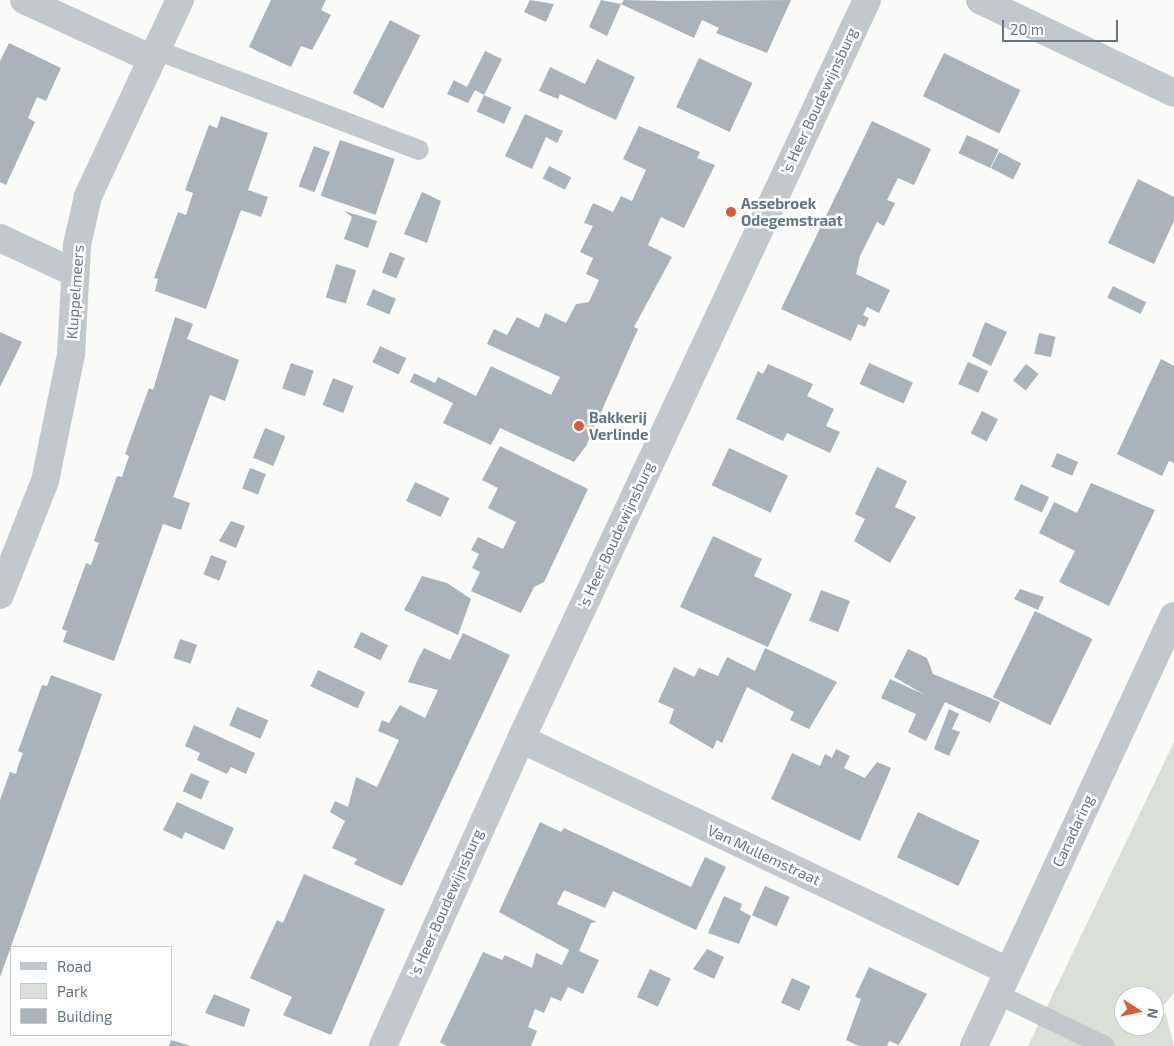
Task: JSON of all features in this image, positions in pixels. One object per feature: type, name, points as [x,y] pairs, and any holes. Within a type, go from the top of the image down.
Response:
[{"type":"street","points":[[24,0],[154,54]]},
{"type":"street","name":"Kluppelmeers","points":[[0,595],[45,481],[71,354],[75,273],[88,196],[180,0]]},
{"type":"street","name":"'s Heer Boudewijnsburg","points":[[383,1046],[521,738],[867,0]]},
{"type":"street","points":[[980,0],[1174,92]]},
{"type":"street","points":[[0,238],[75,273]]},
{"type":"street","name":"Canadaring","points":[[974,1046],[1174,616]]},
{"type":"street","name":"Van Mullemstraat","points":[[521,738],[1003,983]]},
{"type":"lane","points":[[154,54],[419,150]]},
{"type":"lane","points":[[1003,983],[1105,1046]]},
{"type":"green space","points":[[1174,742],[1174,993],[1164,1005],[1164,986],[1114,986],[1114,1036],[1164,1036],[1164,1013],[1166,1014],[1174,1046],[1028,1046]]},
{"type":"building","points":[[271,0],[326,0],[321,10],[331,15],[312,50],[301,46],[291,67],[249,47]]},
{"type":"building","points":[[530,0],[554,4],[546,22],[524,12]]},
{"type":"building","points":[[601,0],[621,4],[607,36],[589,27]]},
{"type":"building","points":[[624,0],[791,0],[767,53],[716,33],[719,28],[702,20],[694,38],[621,4]]},
{"type":"building","points":[[390,20],[420,35],[383,108],[353,93]]},
{"type":"building","points":[[9,43],[61,68],[46,101],[37,97],[28,118],[35,122],[6,185],[0,182],[0,61]]},
{"type":"building","points":[[485,51],[502,59],[484,95],[475,90],[468,103],[447,94],[454,80],[467,87]]},
{"type":"building","points":[[944,53],[1020,90],[999,133],[923,96]]},
{"type":"building","points":[[699,58],[752,83],[730,132],[676,107]]},
{"type":"building","points":[[597,59],[635,77],[616,120],[560,94],[558,99],[539,91],[550,67],[585,84]]},
{"type":"building","points":[[484,95],[511,107],[504,124],[477,111]]},
{"type":"building","points":[[525,114],[563,131],[557,143],[546,137],[532,169],[505,156]]},
{"type":"building","points":[[221,116],[268,133],[248,190],[268,197],[261,217],[241,210],[206,309],[155,291],[158,279],[154,278],[178,212],[186,215],[193,193],[185,190],[209,125],[217,128]]},
{"type":"building","points":[[872,121],[931,149],[914,185],[898,178],[887,200],[895,203],[884,226],[877,222],[860,256],[856,274],[890,290],[879,313],[867,307],[863,315],[869,318],[865,327],[858,324],[851,341],[781,309]]},
{"type":"building","points":[[639,126],[700,152],[697,158],[715,165],[684,228],[661,217],[648,245],[672,257],[634,327],[638,329],[586,446],[574,462],[500,428],[491,445],[443,423],[453,403],[410,382],[414,373],[435,383],[438,377],[476,396],[491,366],[551,395],[560,377],[487,344],[494,329],[507,335],[517,317],[539,328],[545,313],[566,323],[576,304],[589,302],[599,280],[586,274],[593,258],[580,252],[593,226],[584,223],[593,203],[613,212],[621,196],[632,201],[646,170],[623,159]]},
{"type":"building","points":[[967,135],[999,150],[990,168],[959,153]]},
{"type":"building","points":[[340,140],[395,159],[376,215],[321,196]]},
{"type":"building","points":[[314,146],[330,152],[314,192],[299,186]]},
{"type":"building","points":[[999,152],[1021,163],[1013,179],[991,168]]},
{"type":"building","points":[[549,166],[571,177],[565,190],[543,178]]},
{"type":"building","points":[[1138,179],[1174,197],[1174,221],[1154,264],[1108,243]]},
{"type":"building","points":[[422,192],[441,201],[427,243],[404,234]]},
{"type":"building","points":[[344,211],[377,221],[368,248],[344,239],[352,217]]},
{"type":"building","points":[[390,252],[405,258],[397,278],[382,272]]},
{"type":"building","points":[[336,264],[356,270],[346,304],[326,297]]},
{"type":"building","points":[[1113,286],[1146,302],[1141,314],[1107,298]]},
{"type":"building","points":[[373,289],[396,299],[389,314],[366,305]]},
{"type":"building","points":[[175,317],[193,324],[187,339],[239,360],[225,401],[210,395],[173,497],[190,503],[181,530],[163,524],[114,661],[63,642],[67,631],[62,629],[86,563],[91,565],[99,543],[94,541],[117,476],[122,477],[129,456],[125,454],[149,388],[153,390]]},
{"type":"building","points":[[985,322],[1007,332],[991,366],[972,356]]},
{"type":"building","points":[[0,332],[22,342],[0,387]]},
{"type":"building","points":[[1039,333],[1056,337],[1051,357],[1034,353]]},
{"type":"building","points":[[380,346],[406,358],[399,375],[372,362]]},
{"type":"building","points":[[1161,359],[1174,366],[1174,463],[1169,461],[1162,476],[1117,454]]},
{"type":"building","points":[[968,362],[988,371],[978,393],[958,384]]},
{"type":"building","points":[[291,363],[314,371],[305,396],[282,389]]},
{"type":"building","points":[[869,363],[913,383],[903,404],[860,384]]},
{"type":"building","points":[[768,364],[813,384],[807,396],[834,409],[826,426],[840,432],[830,453],[787,433],[783,441],[736,419],[758,371],[763,374]]},
{"type":"building","points":[[1026,364],[1039,374],[1026,390],[1013,381]]},
{"type":"building","points":[[333,378],[354,386],[343,413],[323,405]]},
{"type":"building","points":[[982,411],[998,419],[987,441],[971,433]]},
{"type":"building","points":[[265,428],[285,436],[273,466],[253,458]]},
{"type":"building","points":[[500,446],[588,489],[544,582],[534,587],[521,613],[471,591],[480,572],[472,568],[479,554],[471,550],[478,537],[503,549],[516,522],[488,508],[498,488],[482,480]]},
{"type":"building","points":[[729,448],[788,475],[771,513],[712,485]]},
{"type":"building","points":[[1057,453],[1078,462],[1072,476],[1051,467]]},
{"type":"building","points":[[877,467],[907,481],[895,507],[916,517],[890,563],[854,541],[865,519],[855,514]]},
{"type":"building","points":[[250,468],[266,474],[258,495],[242,489]]},
{"type":"building","points":[[415,482],[449,498],[441,517],[406,501]]},
{"type":"building","points":[[1091,483],[1155,510],[1109,606],[1059,582],[1075,551],[1039,533],[1054,502],[1077,513]]},
{"type":"building","points":[[1021,484],[1049,497],[1042,513],[1014,499]]},
{"type":"building","points":[[231,521],[245,526],[236,548],[219,541]]},
{"type":"building","points":[[713,536],[762,559],[754,576],[792,594],[768,647],[680,607]]},
{"type":"building","points":[[211,555],[227,561],[219,581],[203,575]]},
{"type":"building","points":[[422,576],[447,583],[471,599],[458,635],[404,610]]},
{"type":"building","points":[[1020,589],[1044,597],[1038,610],[1014,599]]},
{"type":"building","points":[[821,590],[850,601],[838,632],[809,621]]},
{"type":"building","points":[[1035,611],[1093,639],[1050,725],[993,697]]},
{"type":"building","points":[[361,632],[388,645],[381,660],[354,647]]},
{"type":"building","points":[[463,633],[510,655],[402,886],[354,864],[357,859],[332,848],[345,821],[330,812],[335,801],[348,807],[356,777],[377,787],[399,740],[378,731],[382,720],[389,723],[400,705],[425,718],[438,690],[408,682],[418,659],[424,648],[450,660]]},
{"type":"building","points":[[180,639],[197,645],[191,664],[173,658]]},
{"type":"building","points":[[765,648],[837,682],[809,729],[790,720],[794,712],[747,687],[722,743],[717,740],[713,749],[669,723],[674,709],[658,702],[674,667],[694,677],[699,668],[718,676],[727,657],[755,671]]},
{"type":"building","points":[[908,649],[927,658],[933,674],[1000,702],[990,723],[945,702],[926,741],[908,732],[916,714],[881,698],[890,679],[925,695],[894,677]]},
{"type":"building","points":[[318,670],[365,692],[358,708],[310,686]]},
{"type":"building","points":[[51,675],[102,694],[0,977],[0,800],[10,772],[16,774],[23,753],[18,751],[42,685],[47,686]]},
{"type":"building","points":[[237,707],[268,720],[260,739],[229,725]]},
{"type":"building","points":[[949,709],[959,714],[952,729],[960,732],[949,756],[934,749]]},
{"type":"building","points":[[194,725],[255,753],[246,774],[231,767],[227,774],[197,760],[200,753],[185,746]]},
{"type":"building","points":[[836,749],[850,756],[844,768],[865,778],[877,762],[891,768],[860,841],[771,799],[792,753],[820,766],[825,754],[832,758]]},
{"type":"building","points":[[191,773],[209,781],[201,799],[183,791]]},
{"type":"building","points":[[177,802],[234,828],[224,850],[185,832],[182,839],[163,830]]},
{"type":"building","points":[[918,812],[980,841],[958,886],[897,857]]},
{"type":"building","points":[[540,822],[561,832],[564,828],[691,887],[705,857],[726,867],[696,930],[613,891],[605,908],[564,890],[557,904],[597,922],[591,923],[579,951],[599,960],[583,994],[568,987],[561,1001],[551,997],[544,1013],[535,1009],[528,1027],[537,1031],[531,1046],[447,1046],[440,1042],[483,952],[502,960],[505,955],[532,968],[536,953],[562,965],[569,950],[499,912]]},
{"type":"building","points":[[304,874],[385,909],[331,1035],[283,1015],[292,997],[250,978],[277,920],[283,923]]},
{"type":"building","points":[[765,886],[790,897],[777,926],[752,915]]},
{"type":"building","points":[[724,896],[742,904],[740,910],[751,916],[739,944],[708,933]]},
{"type":"building","points":[[707,949],[724,957],[714,979],[693,969]]},
{"type":"building","points":[[869,967],[927,994],[899,1045],[889,1041],[887,1046],[859,1046],[846,1040],[861,999],[855,997]]},
{"type":"building","points":[[650,969],[671,979],[658,1007],[637,997]]},
{"type":"building","points":[[792,978],[810,986],[799,1011],[781,1003]]},
{"type":"building","points":[[214,994],[250,1009],[244,1027],[205,1013]]},
{"type":"building","points":[[171,1040],[191,1046],[169,1046]]},
{"type":"place","name":"Assebroek Odegemstraat","points":[[731,212]]},
{"type":"place","name":"Bakkerij Verlinde","points":[[579,426]]}]
